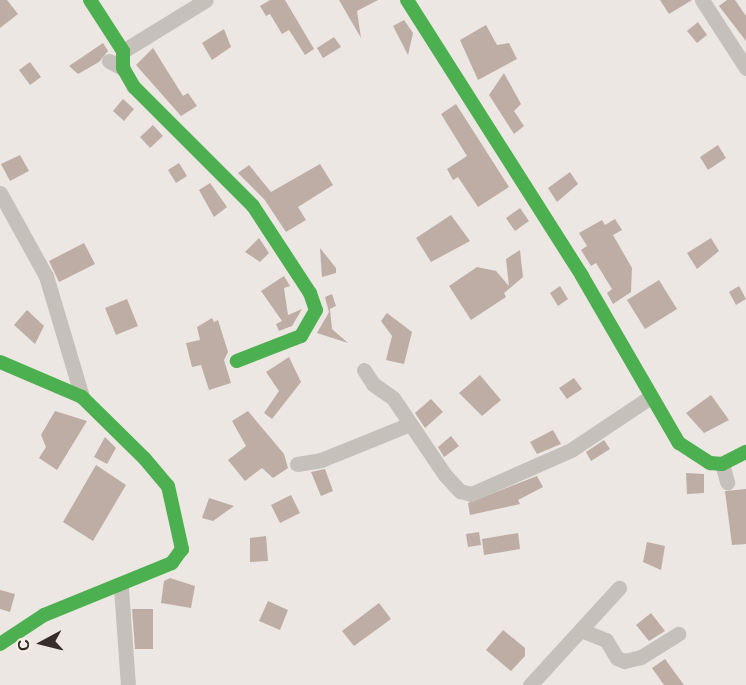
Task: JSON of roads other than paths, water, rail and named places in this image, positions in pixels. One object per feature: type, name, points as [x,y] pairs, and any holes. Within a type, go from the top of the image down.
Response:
[{"type":"street","points":[[90,0],[123,51]]},
{"type":"street","points":[[206,0],[123,51],[116,65],[167,123],[253,206],[310,293],[316,310],[301,336],[237,361]]},
{"type":"street","points":[[407,0],[582,276],[649,398],[687,452],[722,464],[746,452]]},
{"type":"street","points":[[702,0],[746,68]]},
{"type":"street","points":[[0,193],[46,276],[82,397]]},
{"type":"street","points":[[0,362],[82,397],[159,474],[180,523],[182,549],[172,562],[121,588],[44,615],[0,644]]},
{"type":"street","points":[[364,370],[373,384],[393,398],[445,476],[460,491],[471,494],[572,450],[649,398]]},
{"type":"street","points":[[297,464],[321,460],[410,424]]},
{"type":"street","points":[[722,464],[727,482]]},
{"type":"street","points":[[121,588],[128,685]]},
{"type":"street","points":[[530,685],[619,588]]},
{"type":"street","points":[[580,630],[606,640],[617,658],[624,661],[641,657],[678,633]]}]
